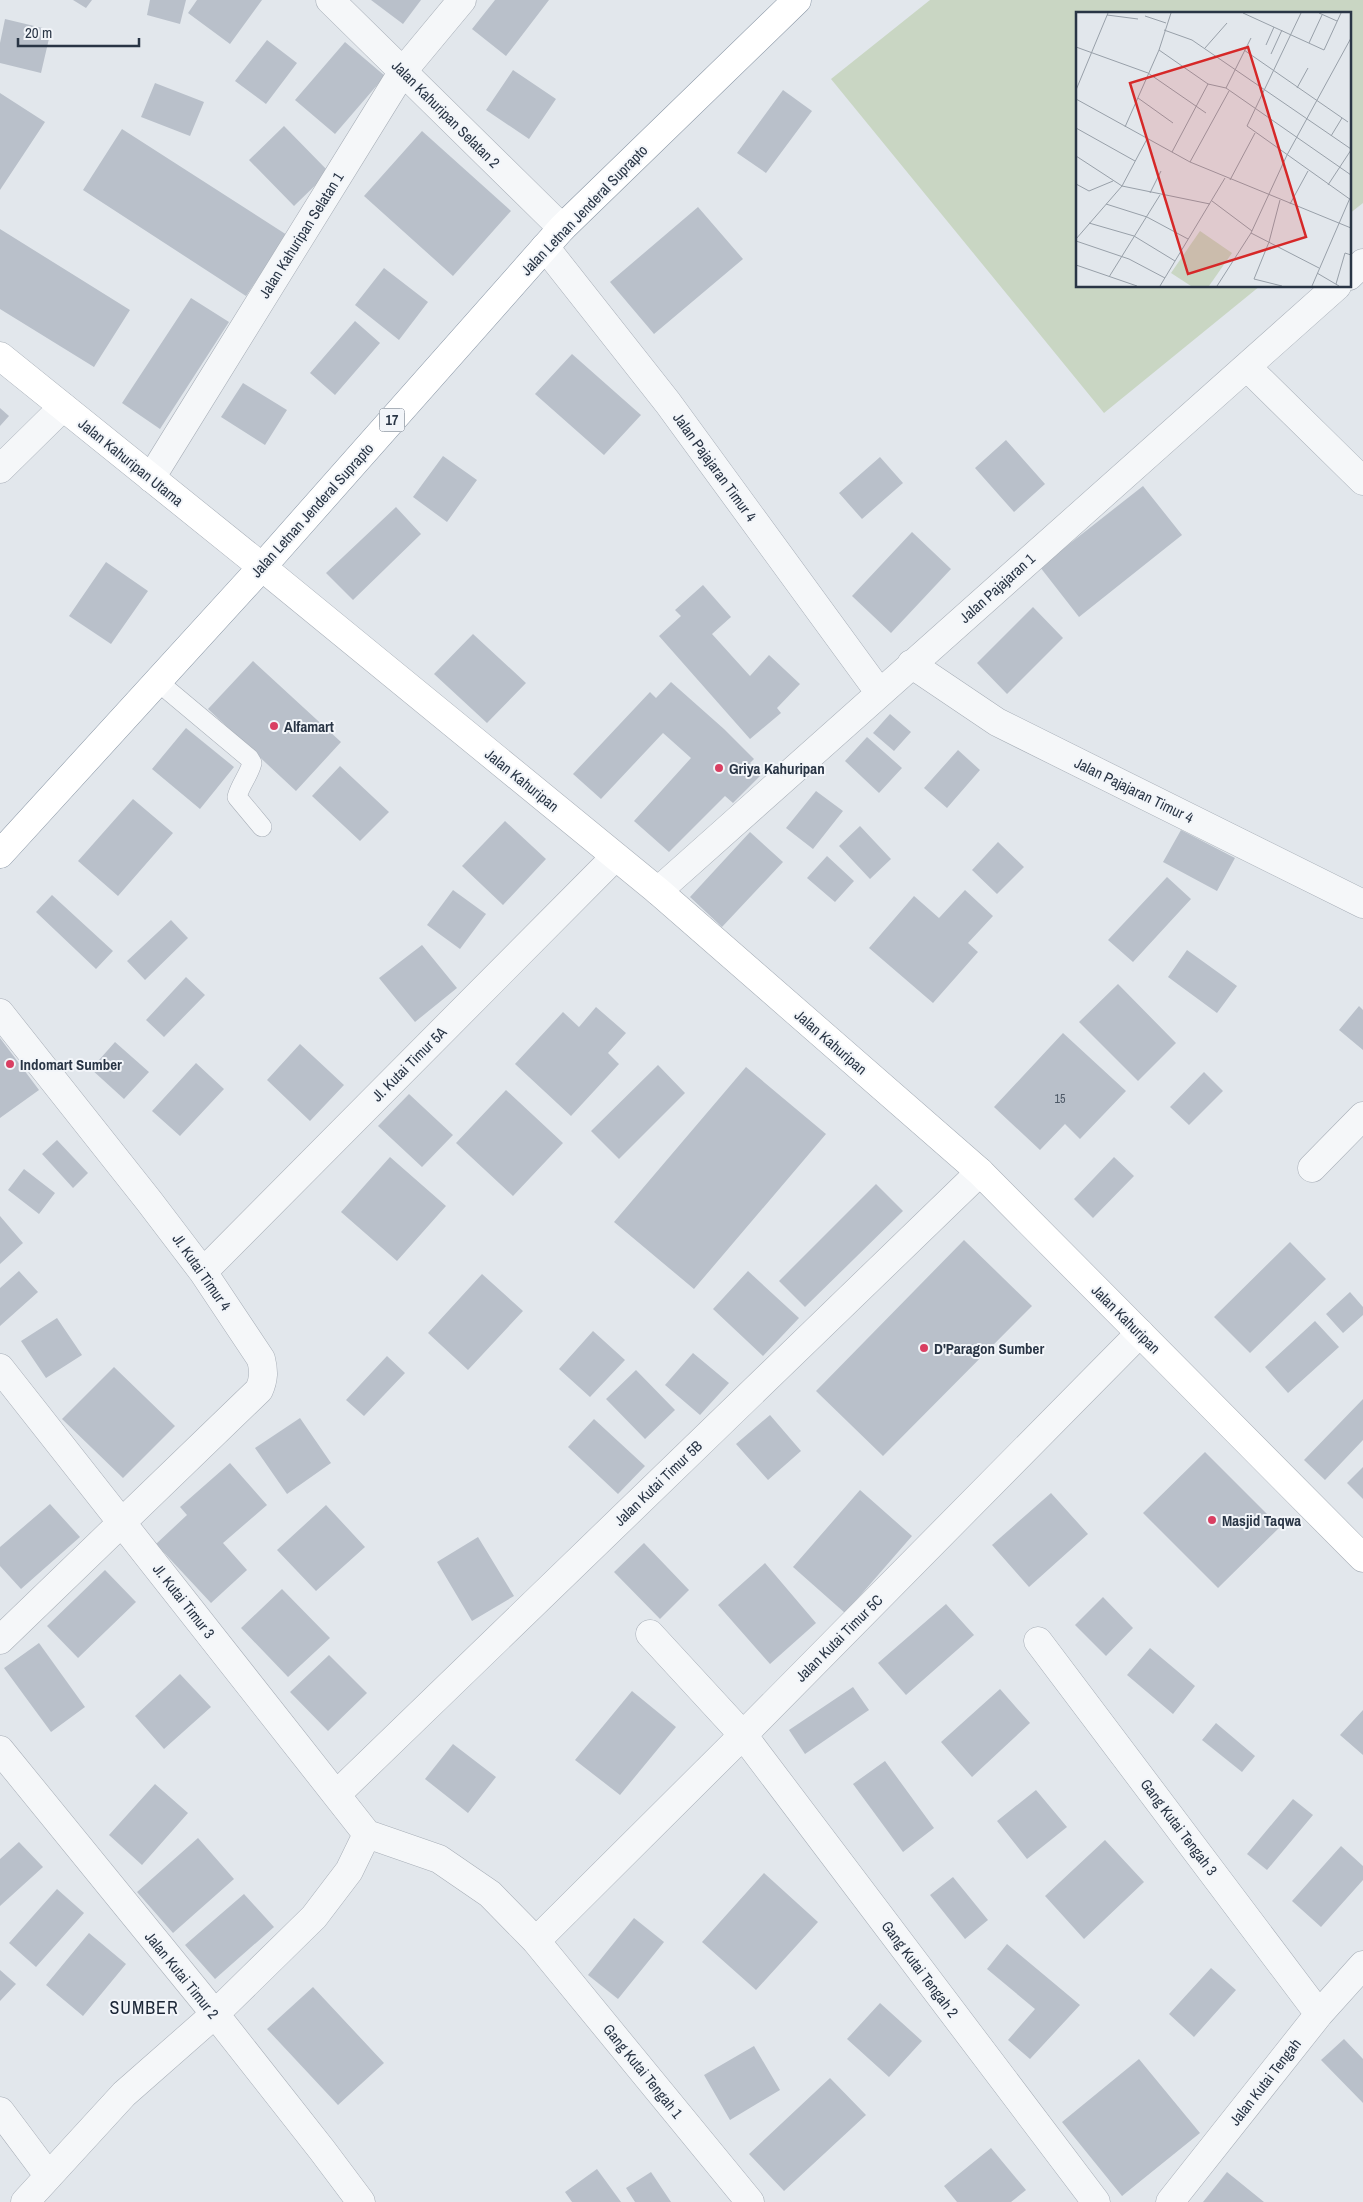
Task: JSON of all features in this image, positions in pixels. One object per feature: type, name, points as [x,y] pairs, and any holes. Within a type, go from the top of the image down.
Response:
[{"type":"main road","name":"Jalan Letnan Jenderal Suprapto","points":[[0,854],[262,567],[553,237],[797,0]]},
{"type":"main road","name":"Jalan Kahuripan Utama","points":[[0,356],[262,567]]},
{"type":"main road","name":"Jalan Kahuripan","points":[[262,567],[658,891],[980,1172],[1363,1557]]},
{"type":"street","name":"Jalan Kahuripan Selatan 2","points":[[330,0],[403,71],[553,237]]},
{"type":"street","name":"Jalan Kahuripan Selatan 1","points":[[151,478],[403,71],[462,0]]},
{"type":"street","name":"Jalan Pajajaran Timur 4","points":[[553,237],[668,403],[879,692]]},
{"type":"street","points":[[1350,275],[1363,264]]},
{"type":"street","name":"Jalan Pajajaran 1","points":[[658,891],[879,692],[1336,288]]},
{"type":"street","points":[[1247,367],[1363,481]]},
{"type":"street","points":[[0,469],[63,407]]},
{"type":"street","name":"Jalan Pajajaran Timur 4","points":[[911,664],[997,722],[1363,904]]},
{"type":"street","name":"Jl. Kutai Timur 5A","points":[[203,1272],[615,857]]},
{"type":"street","name":"Jl. Kutai Timur 4","points":[[0,1013],[149,1200],[203,1272],[261,1359],[264,1369],[263,1380],[259,1390],[0,1640]]},
{"type":"street","points":[[1312,1168],[1363,1116]]},
{"type":"street","name":"Jalan Kutai Timur 5B","points":[[337,1794],[980,1172]]},
{"type":"street","name":"Jalan Kutai Timur 5C","points":[[536,1941],[744,1735],[1140,1333]]},
{"type":"street","name":"Jl. Kutai Timur 3","points":[[0,1368],[337,1794],[366,1834]]},
{"type":"street","name":"Gang Kutai Tengah 2","points":[[650,1634],[744,1735],[1096,2202]]},
{"type":"street","name":"Gang Kutai Tengah 3","points":[[1038,1641],[1319,2014]]},
{"type":"street","name":"Jalan Kutai Timur 2","points":[[0,1750],[215,2014],[358,2198]]},
{"type":"street","points":[[0,2111],[36,2190],[124,2094],[215,2014],[314,1917],[349,1871],[366,1834]]},
{"type":"street","name":"Gang Kutai Tengah 1","points":[[366,1834],[439,1859],[490,1894],[536,1941],[750,2202]]},
{"type":"street","name":"Jalan Kutai Tengah","points":[[1170,2202],[1319,2014],[1363,1965]]},
{"type":"lane","points":[[158,681],[249,758],[252,764],[251,769],[238,790],[237,797],[262,827]]},
{"type":"green space","points":[[930,0],[1363,0],[1363,203],[1350,213],[1350,12],[1076,12],[1076,288],[1258,288],[1104,413],[831,79]]},
{"type":"building","points":[[73,0],[92,0],[86,8]]},
{"type":"building","points":[[150,0],[186,0],[180,24],[147,15]]},
{"type":"building","points":[[197,0],[262,0],[230,44],[188,13]]},
{"type":"building","points":[[371,0],[421,0],[403,24]]},
{"type":"building","points":[[495,0],[549,0],[506,56],[472,29]]},
{"type":"building","points":[[5,19],[51,30],[41,73],[0,63],[0,43]]},
{"type":"building","points":[[267,40],[297,63],[266,104],[235,81]]},
{"type":"building","points":[[345,42],[385,76],[335,134],[295,100]]},
{"type":"building","points":[[513,70],[556,99],[529,139],[486,110]]},
{"type":"building","points":[[155,83],[204,102],[190,136],[141,117]]},
{"type":"building","points":[[783,90],[812,111],[766,173],[737,153]]},
{"type":"building","points":[[0,93],[45,122],[0,190]]},
{"type":"building","points":[[284,126],[329,172],[294,206],[249,160]]},
{"type":"building","points":[[122,129],[287,235],[246,296],[83,190]]},
{"type":"building","points":[[422,131],[511,211],[453,276],[364,196]]},
{"type":"building","points":[[698,207],[743,259],[654,334],[610,282]]},
{"type":"building","points":[[0,229],[130,310],[94,367],[0,309]]},
{"type":"building","points":[[384,268],[428,302],[399,340],[355,305]]},
{"type":"building","points":[[191,298],[229,322],[160,429],[122,403]]},
{"type":"building","points":[[355,321],[380,343],[335,395],[310,373]]},
{"type":"building","points":[[572,354],[641,415],[604,455],[535,394]]},
{"type":"building","points":[[243,383],[287,410],[265,445],[221,417]]},
{"type":"building","points":[[0,408],[9,416],[0,426]]},
{"type":"building","points":[[1006,440],[1045,484],[1014,512],[975,468]]},
{"type":"building","points":[[443,456],[477,480],[447,522],[413,497]]},
{"type":"building","points":[[880,457],[903,483],[862,519],[839,493]]},
{"type":"building","points":[[1143,486],[1182,535],[1079,617],[1040,567]]},
{"type":"building","points":[[396,507],[421,534],[353,600],[326,573]]},
{"type":"building","points":[[912,532],[951,569],[891,633],[852,596]]},
{"type":"building","points":[[106,562],[148,591],[111,644],[69,616]]},
{"type":"building","points":[[703,585],[731,617],[712,634],[750,676],[769,655],[800,684],[777,708],[781,713],[750,739],[659,636],[681,616],[675,610]]},
{"type":"building","points":[[1033,607],[1063,638],[1007,694],[977,663]]},
{"type":"building","points":[[473,634],[526,683],[487,723],[434,674]]},
{"type":"building","name":"Alfamart","points":[[253,661],[341,742],[296,791],[208,709]]},
{"type":"building","name":"Griya Kahuripan","points":[[671,682],[724,729],[754,759],[750,763],[762,774],[733,803],[725,796],[669,852],[634,821],[691,758],[663,733],[601,799],[573,774],[650,692],[656,698]]},
{"type":"building","points":[[890,714],[911,732],[894,751],[873,733]]},
{"type":"building","points":[[186,728],[234,767],[200,809],[152,769]]},
{"type":"building","points":[[867,737],[902,768],[879,793],[845,761]]},
{"type":"building","points":[[958,750],[980,770],[947,808],[924,788]]},
{"type":"building","points":[[340,766],[389,812],[360,841],[312,796]]},
{"type":"building","points":[[816,791],[843,811],[813,849],[786,828]]},
{"type":"building","points":[[133,799],[173,833],[118,896],[78,861]]},
{"type":"building","points":[[505,821],[546,859],[503,905],[462,866]]},
{"type":"building","points":[[860,826],[891,859],[870,879],[839,846]]},
{"type":"building","points":[[1181,830],[1235,858],[1217,891],[1163,862]]},
{"type":"building","points":[[750,832],[783,862],[722,927],[690,897]]},
{"type":"building","points":[[998,842],[1024,867],[997,894],[972,870]]},
{"type":"building","points":[[827,856],[854,881],[835,902],[807,878]]},
{"type":"building","points":[[1167,877],[1191,899],[1133,962],[1108,940]]},
{"type":"building","points":[[453,890],[486,914],[460,949],[427,925]]},
{"type":"building","points":[[965,890],[993,916],[968,943],[978,952],[933,1003],[869,948],[914,896],[939,918]]},
{"type":"building","points":[[52,895],[113,951],[96,969],[36,912]]},
{"type":"building","points":[[171,920],[188,938],[145,980],[127,961]]},
{"type":"building","points":[[422,945],[457,988],[415,1022],[379,978]]},
{"type":"building","points":[[1187,950],[1237,986],[1217,1013],[1168,977]]},
{"type":"building","points":[[186,977],[205,995],[164,1037],[146,1020]]},
{"type":"building","points":[[1118,984],[1176,1043],[1138,1081],[1079,1022]]},
{"type":"building","points":[[1359,1006],[1363,1010],[1363,1050],[1339,1030]]},
{"type":"building","points":[[596,1007],[626,1033],[608,1053],[619,1064],[571,1116],[515,1064],[563,1012],[579,1027]]},
{"type":"building","points":[[1063,1033],[1126,1091],[1080,1139],[1065,1124],[1040,1150],[994,1107]]},
{"type":"building","name":"Indomart Sumber","points":[[0,1038],[39,1090],[0,1118]]},
{"type":"building","points":[[115,1042],[149,1072],[124,1099],[91,1069]]},
{"type":"building","points":[[300,1044],[344,1085],[310,1121],[267,1080]]},
{"type":"building","points":[[196,1063],[224,1089],[180,1136],[152,1111]]},
{"type":"building","points":[[658,1065],[685,1093],[619,1159],[591,1131]]},
{"type":"building","points":[[746,1067],[826,1134],[694,1289],[614,1222]]},
{"type":"building","points":[[1204,1072],[1223,1091],[1189,1125],[1170,1107]]},
{"type":"building","points":[[506,1090],[563,1143],[513,1196],[456,1143]]},
{"type":"building","points":[[409,1094],[453,1135],[422,1167],[378,1126]]},
{"type":"building","points":[[57,1140],[88,1173],[73,1188],[42,1154]]},
{"type":"building","points":[[390,1157],[446,1206],[397,1261],[341,1212]]},
{"type":"building","points":[[1114,1157],[1134,1176],[1093,1218],[1074,1199]]},
{"type":"building","points":[[24,1169],[55,1193],[39,1214],[8,1190]]},
{"type":"building","points":[[876,1184],[903,1211],[805,1307],[779,1281]]},
{"type":"building","points":[[0,1216],[23,1243],[0,1264]]},
{"type":"building","name":"D'Paragon Sumber","points":[[964,1240],[1032,1306],[883,1456],[816,1391]]},
{"type":"building","points":[[1290,1242],[1326,1279],[1250,1353],[1214,1317]]},
{"type":"building","points":[[19,1271],[38,1292],[0,1326],[0,1288]]},
{"type":"building","points":[[748,1271],[799,1318],[763,1356],[713,1309]]},
{"type":"building","points":[[482,1274],[523,1311],[468,1370],[428,1333]]},
{"type":"building","points":[[1350,1292],[1363,1307],[1363,1315],[1343,1333],[1326,1314]]},
{"type":"building","points":[[57,1318],[82,1355],[46,1378],[21,1341]]},
{"type":"building","points":[[1315,1321],[1339,1347],[1288,1393],[1265,1367]]},
{"type":"building","points":[[593,1331],[625,1360],[590,1397],[559,1369]]},
{"type":"building","points":[[693,1353],[729,1383],[700,1415],[665,1385]]},
{"type":"building","points":[[387,1356],[405,1373],[364,1416],[346,1400]]},
{"type":"building","points":[[114,1367],[175,1426],[123,1478],[62,1419]]},
{"type":"building","points":[[636,1370],[675,1410],[645,1439],[606,1399]]},
{"type":"building","points":[[1363,1399],[1363,1440],[1325,1480],[1304,1460]]},
{"type":"building","points":[[770,1415],[801,1451],[768,1480],[736,1444]]},
{"type":"building","points":[[300,1418],[331,1463],[287,1494],[255,1448]]},
{"type":"building","points":[[594,1419],[645,1466],[618,1494],[568,1447]]},
{"type":"building","name":"Masjid Taqwa","points":[[1205,1452],[1280,1527],[1218,1588],[1143,1513]]},
{"type":"building","points":[[230,1463],[267,1505],[223,1543],[247,1570],[211,1603],[156,1544],[187,1515],[180,1507]]},
{"type":"building","points":[[1363,1467],[1363,1499],[1347,1483]]},
{"type":"building","points":[[860,1490],[912,1536],[845,1613],[793,1567]]},
{"type":"building","points":[[1051,1493],[1088,1534],[1029,1587],[992,1545]]},
{"type":"building","points":[[50,1504],[80,1537],[21,1589],[0,1566],[0,1547]]},
{"type":"building","points":[[326,1505],[365,1547],[316,1591],[277,1550]]},
{"type":"building","points":[[478,1537],[514,1596],[472,1621],[437,1562]]},
{"type":"building","points":[[644,1543],[689,1590],[660,1619],[614,1572]]},
{"type":"building","points":[[765,1563],[816,1623],[770,1664],[718,1605]]},
{"type":"building","points":[[105,1570],[136,1602],[78,1658],[47,1626]]},
{"type":"building","points":[[282,1589],[330,1638],[288,1677],[241,1628]]},
{"type":"building","points":[[1103,1597],[1133,1628],[1106,1656],[1075,1625]]},
{"type":"building","points":[[946,1604],[974,1635],[906,1695],[878,1663]]},
{"type":"building","points":[[39,1643],[85,1707],[51,1732],[4,1668]]},
{"type":"building","points":[[1150,1648],[1195,1686],[1173,1714],[1127,1675]]},
{"type":"building","points":[[329,1655],[367,1693],[328,1731],[290,1692]]},
{"type":"building","points":[[180,1674],[211,1707],[164,1749],[135,1716]]},
{"type":"building","points":[[853,1687],[869,1710],[805,1754],[789,1730]]},
{"type":"building","points":[[1000,1689],[1030,1723],[972,1777],[941,1742]]},
{"type":"building","points":[[632,1691],[676,1727],[620,1795],[575,1760]]},
{"type":"building","points":[[1363,1710],[1363,1755],[1340,1735]]},
{"type":"building","points":[[1216,1723],[1255,1756],[1242,1772],[1202,1740]]},
{"type":"building","points":[[453,1744],[496,1777],[468,1813],[425,1779]]},
{"type":"building","points":[[885,1761],[934,1828],[903,1852],[853,1784]]},
{"type":"building","points":[[155,1784],[188,1813],[142,1865],[109,1835]]},
{"type":"building","points":[[1036,1790],[1067,1827],[1027,1859],[997,1821]]},
{"type":"building","points":[[1293,1799],[1313,1815],[1267,1870],[1247,1854]]},
{"type":"building","points":[[198,1838],[234,1879],[173,1933],[137,1892]]},
{"type":"building","points":[[1105,1840],[1144,1882],[1084,1939],[1045,1896]]},
{"type":"building","points":[[19,1842],[43,1867],[0,1906],[0,1859]]},
{"type":"building","points":[[1341,1846],[1363,1866],[1363,1880],[1321,1927],[1292,1901]]},
{"type":"building","points":[[764,1873],[818,1922],[756,1990],[702,1942]]},
{"type":"building","points":[[953,1877],[988,1920],[965,1939],[930,1895]]},
{"type":"building","points":[[57,1889],[84,1913],[36,1967],[9,1943]]},
{"type":"building","points":[[244,1894],[274,1927],[215,1979],[185,1945]]},
{"type":"building","points":[[634,1918],[664,1942],[618,1999],[588,1975]]},
{"type":"building","points":[[89,1933],[126,1964],[83,2016],[46,1985]]},
{"type":"building","points":[[1007,1944],[1080,2005],[1030,2059],[1008,2040],[1035,2009],[987,1969]]},
{"type":"building","points":[[1211,1968],[1236,1990],[1194,2037],[1169,2014]]},
{"type":"building","points":[[0,1970],[16,1984],[0,2001]]},
{"type":"building","points":[[313,1987],[384,2063],[338,2105],[267,2029]]},
{"type":"building","points":[[880,2003],[922,2041],[889,2077],[847,2039]]},
{"type":"building","points":[[1344,2039],[1363,2059],[1363,2103],[1321,2060]]},
{"type":"building","points":[[754,2046],[780,2090],[730,2120],[704,2075]]},
{"type":"building","points":[[1139,2059],[1200,2133],[1122,2196],[1062,2122]]},
{"type":"building","points":[[830,2078],[866,2115],[784,2191],[749,2154]]},
{"type":"building","points":[[991,2148],[1026,2190],[1011,2202],[957,2202],[944,2186]]},
{"type":"building","points":[[597,2169],[621,2202],[572,2202],[565,2192]]},
{"type":"building","points":[[651,2172],[671,2202],[635,2202],[626,2188]]},
{"type":"building","points":[[1227,2172],[1264,2202],[1203,2202]]},
{"type":"place","name":"Alfamart","points":[[274,726]]},
{"type":"place","name":"Griya Kahuripan","points":[[719,768]]},
{"type":"place","name":"Indomart Sumber","points":[[10,1064]]},
{"type":"place","name":"D'Paragon Sumber","points":[[924,1348]]},
{"type":"place","name":"Masjid Taqwa","points":[[1212,1520]]},
{"type":"district","name":"SUMBER","points":[[144,2007]]}]
